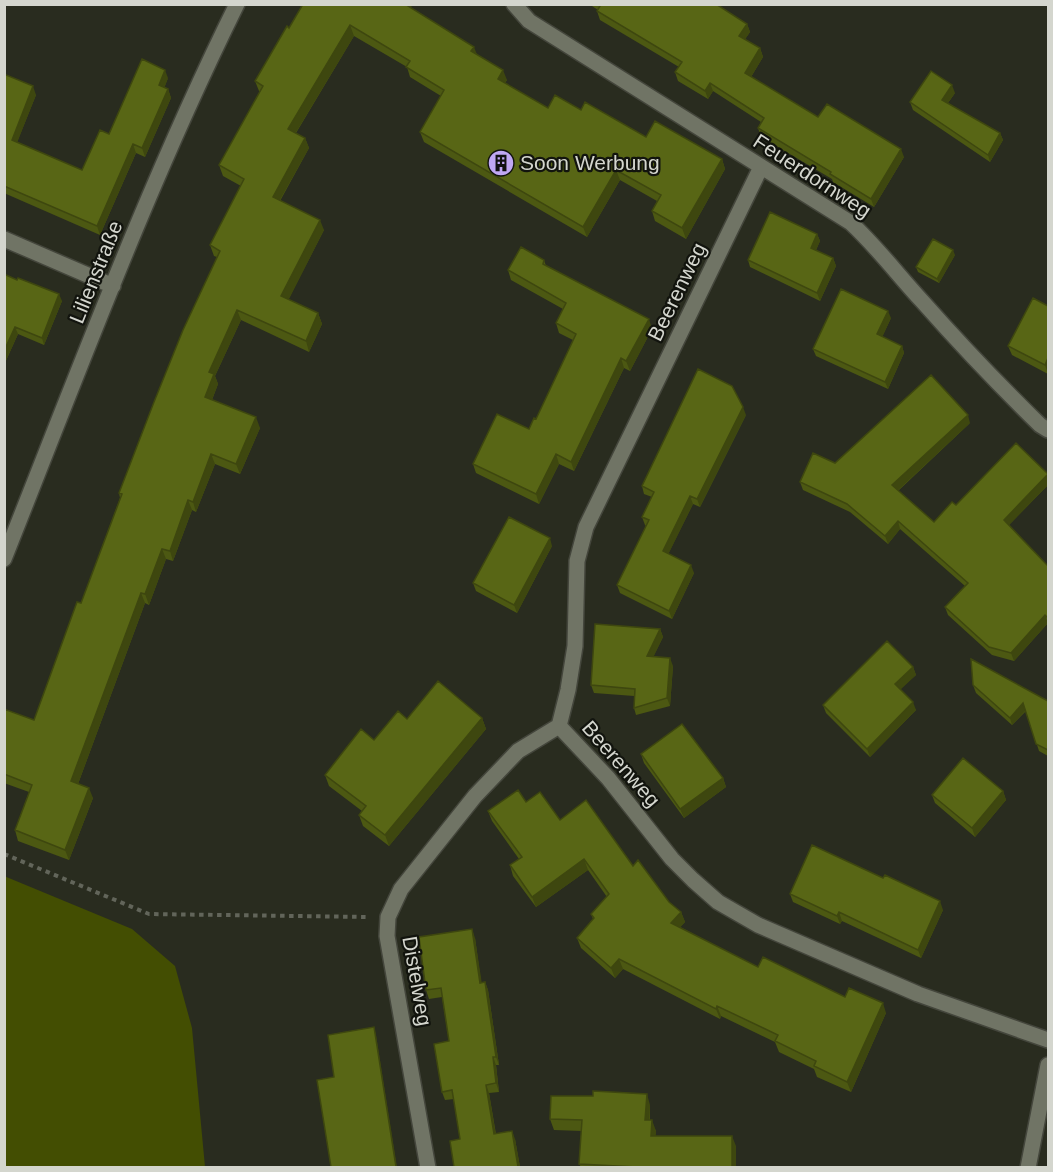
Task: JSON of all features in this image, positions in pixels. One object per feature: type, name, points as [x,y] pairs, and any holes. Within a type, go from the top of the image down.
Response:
[{"type":"street","name":"Lilienstraße","points":[[4,559],[171,145],[237,4]]},
{"type":"street","name":"Feuerdornweg","points":[[514,4],[529,21],[851,223],[870,240],[921,301],[992,377],[1040,425],[1048,430]]},
{"type":"street","name":"Beerenweg","points":[[761,167],[586,527],[577,561],[573,657],[559,726],[608,778],[672,858],[718,902],[758,925],[918,994],[1048,1040]]},
{"type":"street","points":[[4,239],[113,286]]},
{"type":"street","name":"Distelweg","points":[[428,1167],[387,936],[388,917],[400,889],[475,796],[518,751],[559,726]]},
{"type":"street","points":[[1028,1167],[1048,1065]]},
{"type":"path","points":[[4,854],[149,914],[388,917]]},
{"type":"green space","points":[[4,876],[132,929],[175,966],[192,1028],[205,1167],[5,1167]]},
{"type":"building","points":[[303,4],[405,4],[474,47],[471,51],[503,70],[498,79],[548,108],[555,95],[581,110],[585,102],[646,137],[655,121],[722,159],[682,228],[652,211],[661,195],[616,170],[583,227],[420,132],[444,90],[406,67],[410,61],[350,25],[288,129],[305,138],[273,197],[320,220],[281,296],[318,313],[306,341],[237,310],[209,372],[214,374],[205,397],[256,417],[236,464],[211,454],[193,502],[188,500],[170,551],[162,549],[145,594],[141,593],[71,781],[89,788],[65,850],[15,830],[32,785],[4,774],[4,709],[34,720],[77,602],[81,603],[122,494],[119,493],[154,402],[183,330],[220,251],[210,245],[244,179],[219,165],[263,86],[255,81],[287,26],[289,28]]},
{"type":"building","points":[[599,4],[716,4],[747,24],[739,36],[760,48],[745,73],[818,117],[827,104],[901,149],[871,199],[758,128],[764,118],[710,83],[705,91],[675,72],[682,62],[597,11]]},
{"type":"building","points":[[142,59],[165,70],[159,85],[168,89],[142,148],[133,144],[97,226],[4,186],[4,74],[33,86],[12,140],[82,170],[100,130],[109,134]]},
{"type":"building","points":[[931,71],[952,85],[942,100],[1000,133],[988,155],[910,102]]},
{"type":"building","points":[[770,212],[817,234],[811,248],[833,258],[817,293],[748,260]]},
{"type":"building","points":[[933,239],[953,250],[937,279],[916,267]]},
{"type":"building","points":[[521,247],[544,260],[543,264],[649,319],[626,361],[621,358],[571,462],[556,454],[536,494],[473,464],[497,414],[529,429],[534,418],[536,419],[576,334],[556,323],[566,303],[508,270]]},
{"type":"building","points":[[4,274],[59,294],[42,338],[15,327],[4,351]]},
{"type":"building","points":[[841,289],[888,311],[877,334],[902,346],[885,382],[813,349]]},
{"type":"building","points":[[1033,298],[1048,306],[1048,358],[1045,365],[1008,346]]},
{"type":"building","points":[[698,369],[732,386],[743,407],[697,499],[690,496],[663,551],[691,565],[669,611],[617,585],[649,520],[642,517],[654,492],[642,486]]},
{"type":"building","points":[[931,375],[968,415],[892,485],[934,522],[952,502],[956,505],[1016,443],[1048,474],[1004,520],[1048,566],[1048,618],[1045,615],[1011,653],[989,647],[945,607],[968,583],[898,521],[885,536],[847,504],[800,482],[813,453],[835,463]]},
{"type":"building","points":[[509,517],[550,538],[514,605],[473,583]]},
{"type":"building","points":[[595,624],[660,629],[647,656],[670,658],[667,698],[634,708],[635,689],[591,685]]},
{"type":"building","points":[[887,641],[913,667],[895,684],[913,702],[867,749],[823,705]]},
{"type":"building","points":[[971,659],[1048,701],[1048,750],[1036,744],[1023,703],[1010,718],[973,685]]},
{"type":"building","points":[[438,681],[482,718],[385,835],[359,815],[366,806],[325,775],[361,729],[374,740],[398,711],[407,719]]},
{"type":"building","points":[[682,724],[723,778],[680,809],[641,754]]},
{"type":"building","points":[[963,758],[1003,791],[972,828],[932,795]]},
{"type":"building","points":[[518,790],[526,802],[540,792],[560,820],[586,800],[633,866],[638,860],[669,902],[681,912],[671,923],[758,967],[763,957],[845,997],[849,988],[883,1003],[847,1082],[814,1066],[816,1061],[775,1041],[778,1035],[717,1006],[716,1009],[619,959],[611,968],[577,938],[594,918],[591,914],[609,894],[584,859],[532,897],[510,865],[522,857],[488,811]]},
{"type":"building","points":[[812,845],[940,901],[918,950],[839,912],[837,916],[790,894]]},
{"type":"building","points":[[472,929],[480,983],[485,982],[496,1057],[493,1057],[496,1083],[486,1085],[494,1134],[512,1131],[518,1167],[454,1167],[450,1141],[460,1139],[452,1090],[442,1092],[434,1044],[449,1041],[441,988],[426,990],[419,937]]},
{"type":"building","points":[[374,1027],[396,1167],[331,1167],[317,1080],[334,1077],[328,1035]]},
{"type":"building","points":[[593,1091],[647,1094],[645,1120],[652,1120],[651,1136],[732,1136],[732,1167],[637,1167],[579,1164],[582,1120],[550,1119],[551,1096],[593,1096]]},
{"type":"place","name":"Soon Werbung","points":[[501,163]]}]
